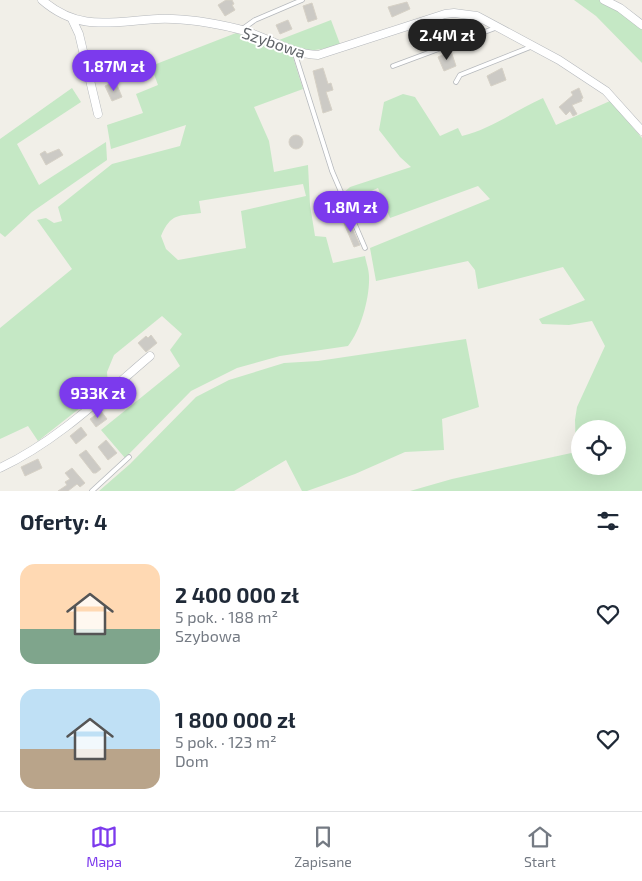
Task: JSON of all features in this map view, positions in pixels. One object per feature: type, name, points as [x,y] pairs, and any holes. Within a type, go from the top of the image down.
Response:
[{"type":"street","name":"Szybowa","points":[[42,0],[58,13],[72,19],[115,24],[167,20],[193,21],[241,30],[303,54],[318,55],[454,13],[477,16],[559,60],[606,91],[642,131]]},
{"type":"street","points":[[604,0],[620,8],[642,25]]},
{"type":"street","points":[[72,19],[79,34],[98,114]]},
{"type":"street","points":[[0,468],[52,439],[150,356]]},
{"type":"lane","points":[[241,30],[255,20],[302,0]]},
{"type":"lane","points":[[393,66],[498,28]]},
{"type":"lane","points":[[456,82],[460,75],[533,46]]},
{"type":"lane","points":[[294,51],[332,171],[365,248]]},
{"type":"lane","points":[[92,491],[129,457]]},
{"type":"green space","points":[[574,0],[602,0],[642,28],[642,63],[596,16]]},
{"type":"green space","points":[[331,20],[340,44],[309,50],[279,40]]},
{"type":"green space","points":[[236,33],[292,54],[303,89],[254,107],[269,141],[274,172],[308,165],[310,205],[315,236],[326,237],[333,263],[365,256],[369,284],[361,322],[348,346],[280,356],[237,368],[191,391],[125,458],[101,430],[180,366],[170,350],[182,334],[162,316],[114,355],[107,372],[108,386],[38,441],[28,426],[0,439],[0,328],[72,269],[37,220],[46,218],[54,223],[62,221],[58,207],[112,164],[180,146],[186,125],[111,149],[107,125],[143,113],[136,94],[158,85],[151,66]],"holes":[[[303,184],[306,196],[241,211],[246,248],[178,260],[166,249],[161,236],[172,219],[201,213],[199,201]]]},
{"type":"green space","points":[[72,88],[81,102],[17,144],[39,185],[106,142],[107,160],[32,212],[5,237],[0,233],[0,139]]},
{"type":"green space","points":[[403,94],[415,97],[440,136],[458,128],[462,136],[473,133],[543,98],[556,125],[610,101],[642,138],[642,491],[410,491],[452,479],[571,453],[571,475],[626,475],[626,420],[575,420],[577,407],[605,346],[592,321],[569,325],[542,324],[539,319],[585,300],[563,267],[478,289],[475,270],[468,261],[376,281],[370,248],[490,199],[478,186],[390,218],[378,188],[351,200],[342,194],[350,187],[411,167],[400,157],[379,130],[384,102]]},
{"type":"green space","points":[[466,339],[479,407],[442,419],[444,450],[405,452],[355,474],[307,491],[302,491],[286,460],[234,491],[99,491],[130,464],[196,397],[229,380],[284,363],[318,361]]},
{"type":"building","points":[[226,0],[232,0],[235,10],[225,16],[218,5]]},
{"type":"building","points":[[407,2],[410,9],[392,17],[388,7]]},
{"type":"building","points":[[312,3],[317,19],[308,22],[303,6]]},
{"type":"building","points":[[288,20],[292,29],[280,34],[276,25]]},
{"type":"building","points":[[451,51],[456,66],[444,71],[438,57]]},
{"type":"building","points":[[323,68],[328,84],[331,83],[333,90],[326,92],[332,110],[323,113],[313,71]]},
{"type":"building","points":[[502,68],[506,80],[491,86],[487,76]]},
{"type":"building","points":[[112,83],[113,87],[117,85],[122,97],[112,101],[105,86]]},
{"type":"building","points":[[579,88],[583,98],[581,99],[582,101],[572,105],[577,114],[573,116],[570,111],[566,115],[559,107],[573,95],[571,92]]},
{"type":"building","points":[[293,135],[299,135],[303,142],[299,149],[293,149],[289,145],[289,139]]},
{"type":"building","points":[[59,149],[63,155],[46,165],[40,154],[45,151],[47,154]]},
{"type":"building","points":[[348,219],[360,245],[354,247],[343,221]]},
{"type":"building","points":[[151,335],[157,343],[146,352],[138,343],[146,336],[148,338]]},
{"type":"building","points":[[101,411],[107,419],[96,427],[90,419]]},
{"type":"building","points":[[81,427],[87,435],[76,444],[70,436]]},
{"type":"building","points":[[106,440],[117,453],[108,460],[98,447]]},
{"type":"building","points":[[86,450],[101,469],[96,473],[93,473],[79,455]]},
{"type":"building","points":[[38,459],[42,468],[25,476],[21,467]]},
{"type":"building","points":[[72,468],[85,483],[80,487],[77,484],[68,491],[58,491],[67,485],[65,482],[70,479],[65,473]]}]
